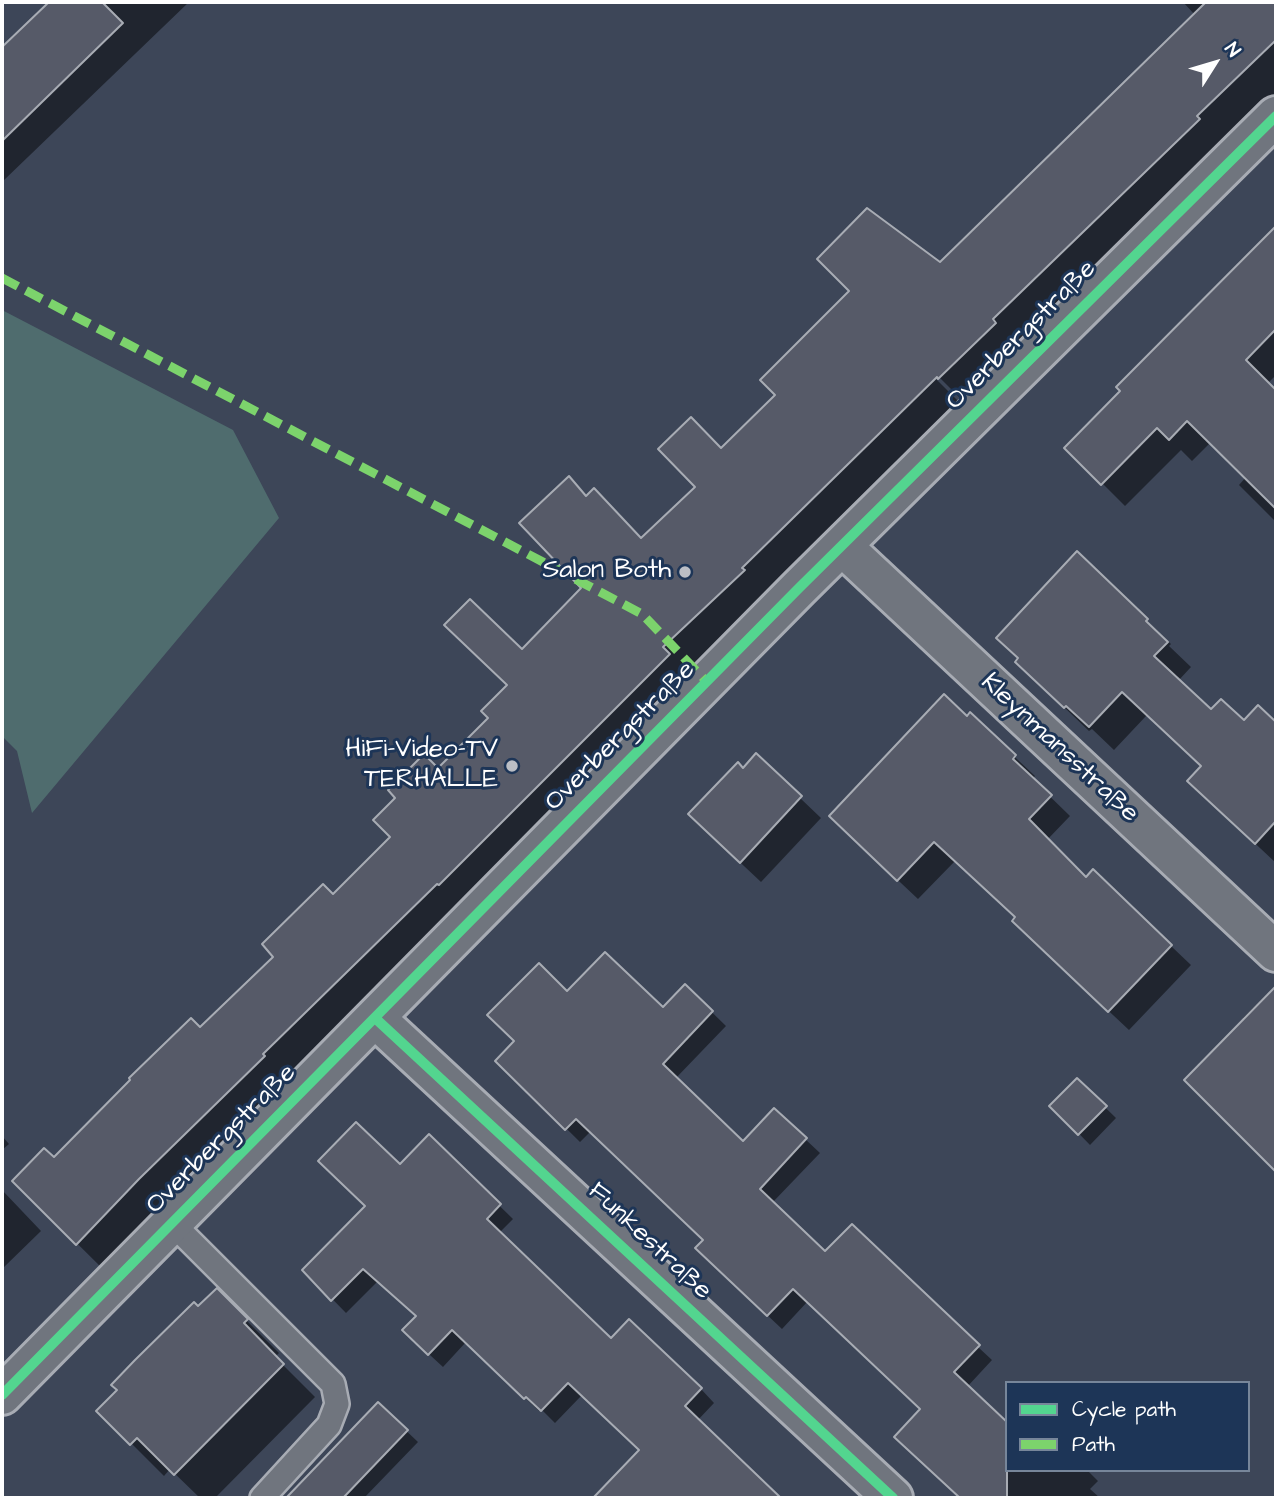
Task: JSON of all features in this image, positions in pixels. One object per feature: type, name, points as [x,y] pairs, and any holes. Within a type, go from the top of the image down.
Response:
[{"type":"street","name":"Overbergstraße","points":[[2,1395],[842,546],[1276,116]]},
{"type":"street","name":"Kleynmansstraße","points":[[842,546],[1276,952]]},
{"type":"street","name":"Funkestraße","points":[[375,1018],[892,1498]]},
{"type":"lane","points":[[172,1223],[333,1384],[337,1404],[329,1425],[262,1498]]},
{"type":"green space","points":[[2,310],[233,430],[279,518],[32,813],[17,751],[2,736]]},
{"type":"building","points":[[49,2],[102,2],[123,23],[2,141],[2,47]]},
{"type":"building","points":[[1206,2],[1276,2],[1276,40],[1197,116],[1200,119],[993,319],[996,323],[938,379],[937,377],[742,568],[745,570],[663,647],[670,654],[439,885],[437,884],[263,1054],[265,1056],[139,1179],[76,1245],[12,1181],[44,1148],[54,1157],[191,1018],[200,1027],[273,957],[262,944],[323,884],[333,894],[390,837],[373,820],[395,798],[388,790],[424,754],[438,768],[488,718],[481,711],[507,685],[444,625],[470,599],[522,649],[581,588],[519,523],[569,476],[586,496],[594,488],[641,538],[695,487],[658,449],[691,417],[721,448],[775,395],[760,380],[849,291],[817,259],[867,208],[940,262]]},
{"type":"building","points":[[1276,226],[1276,329],[1246,360],[1276,390],[1276,509],[1187,421],[1169,440],[1157,428],[1101,485],[1064,448],[1120,391],[1116,387]]},
{"type":"building","points":[[1077,551],[1148,619],[1146,621],[1168,642],[1154,656],[1211,709],[1221,699],[1244,720],[1258,705],[1276,722],[1276,821],[1255,844],[1187,781],[1201,766],[1122,692],[1089,727],[1066,706],[1064,708],[1015,662],[1018,658],[996,638]]},
{"type":"building","points":[[944,694],[967,716],[970,712],[1016,755],[1013,759],[1052,795],[1029,819],[1086,877],[1093,869],[1172,945],[1108,1012],[1012,921],[1015,917],[934,842],[897,881],[829,816]]},
{"type":"building","points":[[756,753],[802,796],[740,863],[688,814],[738,762],[743,768]]},
{"type":"building","points":[[605,952],[663,1007],[685,984],[713,1011],[663,1064],[743,1141],[774,1108],[807,1138],[760,1189],[825,1251],[852,1224],[980,1345],[954,1372],[1005,1420],[1007,1498],[960,1498],[894,1437],[920,1409],[793,1289],[767,1316],[695,1248],[703,1240],[576,1119],[565,1130],[495,1061],[514,1041],[487,1015],[539,963],[567,991]]},
{"type":"building","points":[[1276,986],[1276,1172],[1184,1080]]},
{"type":"building","points":[[1077,1078],[1107,1106],[1078,1135],[1049,1106]]},
{"type":"building","points":[[356,1122],[400,1164],[429,1134],[501,1204],[487,1219],[611,1338],[629,1319],[702,1388],[685,1406],[781,1498],[593,1498],[639,1450],[568,1383],[541,1411],[526,1397],[524,1399],[452,1330],[428,1355],[402,1330],[416,1316],[363,1269],[331,1301],[302,1270],[365,1206],[318,1161]]},
{"type":"building","points":[[217,1288],[248,1319],[244,1323],[284,1364],[174,1475],[137,1438],[130,1445],[96,1411],[117,1390],[111,1385],[135,1360],[194,1302],[198,1306]]},
{"type":"building","points":[[378,1402],[408,1430],[343,1498],[286,1498]]},
{"type":"marked path","points":[[2,278],[642,614],[707,682]]},
{"type":"cycle path","points":[[2,1395],[799,588],[1276,116]]},
{"type":"cycle path","points":[[375,1018],[893,1498]]},
{"type":"place","name":"Salon Both","points":[[685,572]]},
{"type":"place","name":"HiFi-Video-TV TERHALLE","points":[[512,766]]}]
